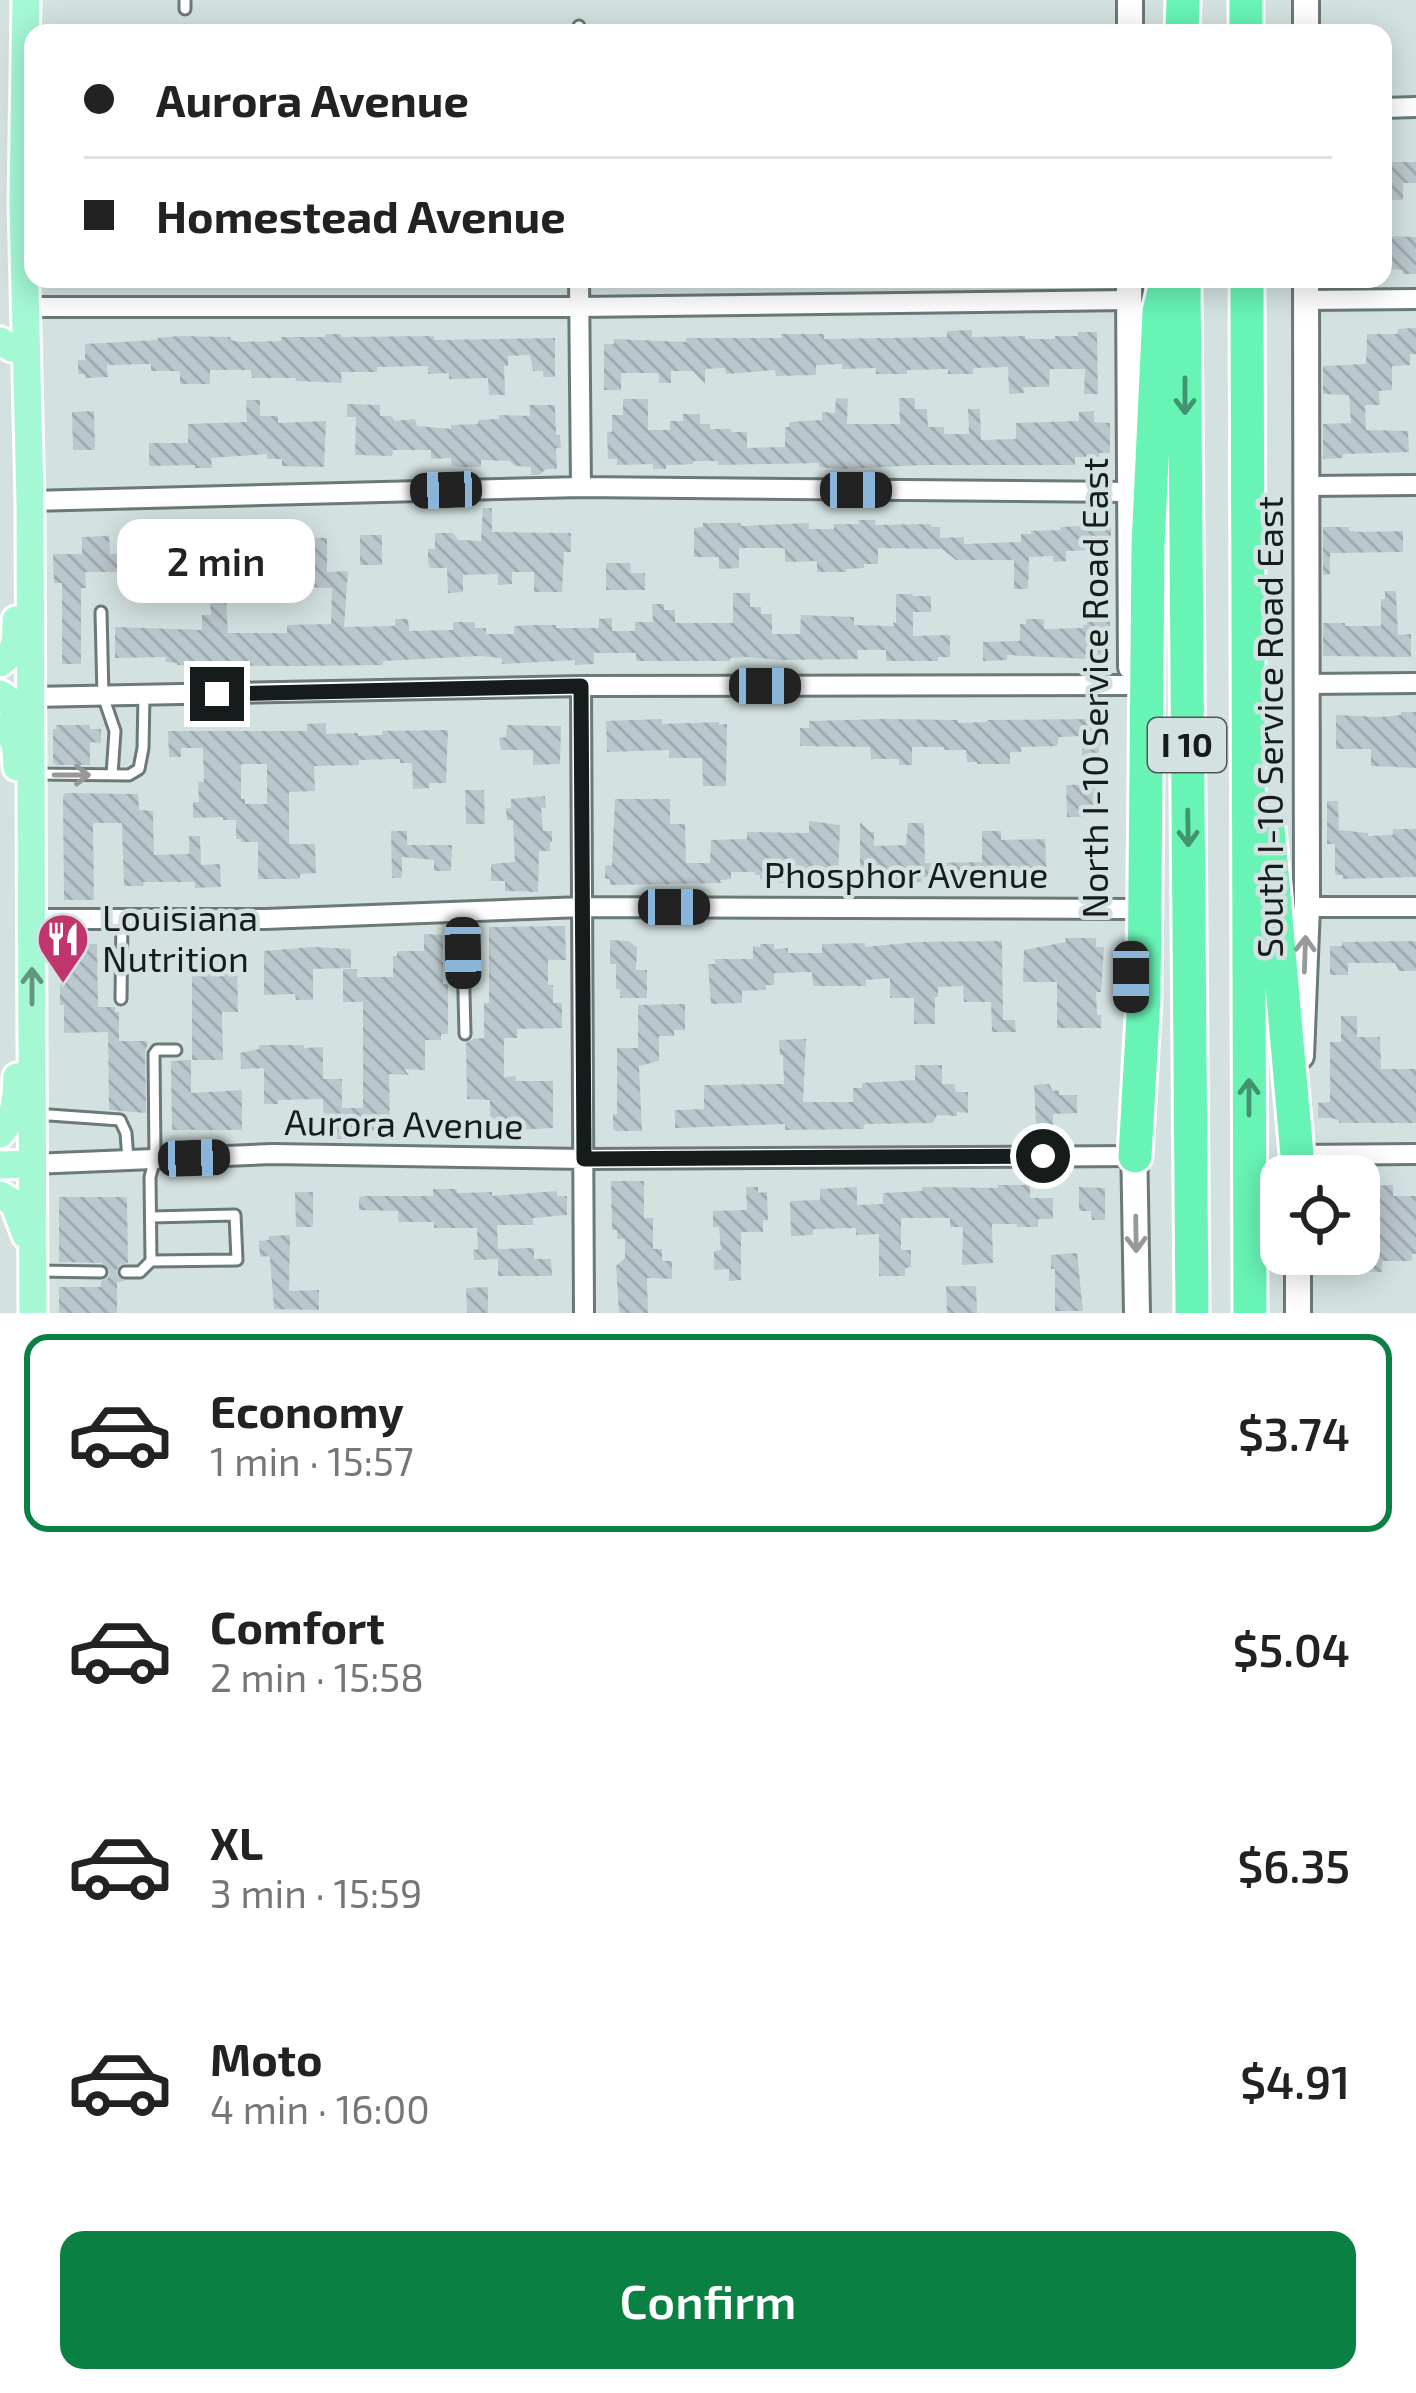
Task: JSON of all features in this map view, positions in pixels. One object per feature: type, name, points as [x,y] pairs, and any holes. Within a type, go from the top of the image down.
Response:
[{"type":"highway","points":[[1135,1156],[1144,998],[1148,546],[1159,312],[1165,288]]},
{"type":"highway","name":"I 10","points":[[1184,288],[1192,1313]]},
{"type":"highway","name":"I 10","points":[[1247,288],[1250,1313]]},
{"type":"highway","points":[[1247,574],[1296,1155]]},
{"type":"main road","points":[[24,191],[13,309],[29,449],[31,697],[19,834],[32,871],[33,1313]]},
{"type":"main road","points":[[0,274],[13,256],[13,236],[23,203]]},
{"type":"main road","points":[[13,309],[8,315],[6,345],[15,430],[29,449]]},
{"type":"main road","points":[[0,663],[16,644],[15,580],[30,549]]},
{"type":"main road","points":[[0,694],[12,704],[16,721],[8,735],[24,773]]},
{"type":"main road","points":[[0,1134],[16,1108],[17,1058],[32,1034]]},
{"type":"main road","points":[[0,1165],[32,1164]]},
{"type":"main road","points":[[0,1195],[17,1208],[33,1260]]},
{"type":"street","points":[[579,288],[581,487]]},
{"type":"street","points":[[1306,289],[1416,299]]},
{"type":"street","name":"South I-10 Service Road East","points":[[1297,1155],[1307,908],[1306,289]]},
{"type":"street","points":[[13,309],[580,307],[1129,290]]},
{"type":"street","name":"North I-10 Service Road East","points":[[1129,290],[1130,1012],[1137,1313]]},
{"type":"street","points":[[1307,486],[1416,485]]},
{"type":"street","points":[[30,500],[581,487],[1130,492]]},
{"type":"street","points":[[1307,684],[1416,683]]},
{"type":"street","points":[[31,697],[581,686],[1131,685]]},
{"type":"street","points":[[581,686],[584,1313]]},
{"type":"street","name":"Phosphor Avenue","points":[[32,919],[265,919],[583,907],[1131,909]]},
{"type":"street","points":[[1307,908],[1416,907]]},
{"type":"street","name":"Aurora Avenue","points":[[32,1164],[272,1154],[584,1159],[1135,1156]]},
{"type":"street","points":[[1380,1157],[1416,1154]]},
{"type":"street","points":[[1298,1275],[1298,1313]]},
{"type":"lane","points":[[101,612],[103,696],[114,723],[112,775]]},
{"type":"lane","points":[[24,773],[129,775],[139,769],[144,695]]},
{"type":"lane","points":[[462,912],[465,1034]]},
{"type":"lane","points":[[122,919],[122,999]]},
{"type":"lane","points":[[151,1261],[154,1054],[176,1050]]},
{"type":"lane","points":[[32,1114],[120,1120],[128,1160]]},
{"type":"lane","points":[[125,1272],[140,1272],[151,1261],[237,1260],[235,1215],[151,1217]]},
{"type":"lane","points":[[33,1260],[100,1272]]},
{"type":"building","points":[[1392,162],[1416,162],[1416,183],[1403,183],[1403,200],[1392,200]]},
{"type":"building","points":[[1392,236],[1416,237],[1416,274],[1403,274],[1403,270],[1392,269]]},
{"type":"building","points":[[1416,328],[1416,354],[1410,354],[1410,365],[1392,366],[1392,390],[1379,391],[1380,405],[1365,405],[1366,430],[1408,431],[1409,452],[1323,459],[1323,424],[1351,423],[1349,395],[1323,394],[1323,366],[1366,364],[1367,334],[1397,334],[1398,329]]},
{"type":"building","points":[[972,330],[972,337],[1025,339],[1097,332],[1098,394],[1084,394],[1085,369],[1050,369],[1049,387],[1023,387],[1024,393],[1009,394],[1008,367],[973,368],[973,374],[948,374],[948,369],[876,374],[876,368],[842,369],[842,364],[816,365],[816,375],[776,376],[775,370],[726,374],[725,368],[705,369],[705,384],[693,371],[671,371],[671,383],[659,383],[659,373],[621,373],[621,390],[604,390],[604,344],[614,344],[614,339],[686,342],[686,338],[782,338],[781,334],[824,334],[824,339],[947,337],[947,331]]},
{"type":"building","points":[[180,336],[281,341],[281,337],[434,336],[434,340],[555,338],[555,377],[533,371],[530,355],[508,356],[505,395],[489,395],[488,378],[449,379],[449,373],[428,374],[424,366],[341,372],[342,383],[252,378],[251,370],[210,370],[210,384],[180,384],[180,371],[151,371],[151,364],[107,365],[108,377],[78,374],[78,360],[85,360],[85,344]]},
{"type":"building","points":[[836,398],[848,399],[847,424],[900,424],[899,398],[915,398],[915,409],[927,409],[928,427],[944,427],[944,434],[969,434],[968,409],[980,409],[981,440],[1016,439],[1016,423],[1079,421],[1079,412],[1094,411],[1094,422],[1110,423],[1110,453],[1075,457],[1075,465],[842,469],[819,467],[819,463],[718,465],[718,461],[693,461],[653,469],[653,464],[617,465],[617,459],[608,459],[607,432],[612,432],[612,415],[623,415],[623,399],[648,399],[648,430],[670,430],[670,421],[683,421],[683,414],[700,414],[700,424],[710,424],[710,429],[747,432],[747,448],[785,447],[789,422],[822,420],[822,412],[835,413]]},
{"type":"building","points":[[246,400],[260,400],[260,416],[278,416],[278,423],[326,421],[324,467],[282,466],[282,459],[267,459],[267,454],[211,458],[212,468],[149,466],[149,443],[188,443],[188,424],[247,422]]},
{"type":"building","points":[[347,404],[380,405],[380,416],[451,429],[451,425],[499,419],[499,415],[530,416],[529,405],[555,405],[561,448],[556,448],[557,469],[531,475],[531,467],[481,460],[481,467],[460,467],[452,465],[451,458],[431,459],[431,450],[355,455],[356,417],[347,417]]},
{"type":"building","points":[[94,411],[95,450],[73,450],[72,412]]},
{"type":"building","points":[[483,508],[492,508],[492,532],[571,533],[571,552],[564,552],[562,592],[534,592],[534,572],[512,572],[512,584],[498,585],[498,574],[463,575],[463,592],[448,593],[447,568],[430,568],[428,549],[435,549],[435,533],[481,541]]},
{"type":"building","points":[[858,520],[875,520],[875,525],[931,524],[940,527],[940,538],[964,537],[964,544],[1021,542],[1021,534],[1031,531],[1111,523],[1111,541],[1109,557],[1095,557],[1095,550],[1066,551],[1066,561],[1029,557],[1028,589],[1014,589],[1014,560],[956,560],[942,549],[878,548],[878,564],[846,572],[817,572],[817,561],[785,562],[781,548],[739,548],[739,568],[719,569],[719,557],[694,557],[694,528],[703,523],[809,523],[809,529],[834,529],[834,524],[859,524]]},
{"type":"building","points":[[1323,527],[1403,531],[1403,552],[1330,553],[1330,574],[1323,575]]},
{"type":"building","points":[[214,533],[327,538],[327,572],[348,571],[344,627],[395,626],[395,619],[408,619],[409,631],[453,630],[453,622],[475,622],[475,628],[486,628],[486,634],[514,634],[514,626],[599,628],[599,619],[612,618],[612,631],[635,631],[635,622],[653,622],[652,604],[675,610],[675,623],[733,623],[733,593],[750,593],[750,607],[772,614],[772,634],[800,634],[801,615],[854,617],[854,625],[894,626],[896,594],[912,594],[931,596],[931,612],[913,612],[913,636],[950,635],[950,657],[886,661],[886,650],[857,650],[858,659],[636,661],[636,653],[594,653],[594,664],[575,665],[575,660],[502,664],[502,658],[479,656],[383,661],[383,665],[299,666],[177,665],[165,662],[166,657],[115,658],[115,627],[202,630],[202,615],[211,615],[210,601],[226,600],[228,633],[287,633],[287,625],[331,624],[332,588],[298,587],[298,579],[265,580],[265,563],[230,564],[230,574],[195,575],[195,579],[117,579],[117,572],[85,572],[81,664],[62,664],[62,583],[54,583],[53,554],[82,554],[82,537],[109,536],[110,554],[164,554],[164,537]]},
{"type":"building","points":[[360,535],[382,535],[382,565],[360,565]]},
{"type":"building","points":[[606,563],[630,563],[631,573],[645,573],[645,590],[606,590]]},
{"type":"building","points":[[1385,591],[1396,591],[1398,635],[1411,634],[1411,657],[1323,656],[1323,623],[1381,626]]},
{"type":"building","points":[[1087,617],[1110,617],[1110,660],[1007,655],[1007,660],[983,661],[983,642],[1020,641],[1020,624],[1026,624],[1026,619],[1044,619],[1044,629],[1083,628]]},
{"type":"building","points":[[1416,712],[1416,768],[1371,766],[1371,749],[1336,749],[1336,715],[1381,717]]},
{"type":"building","points":[[662,719],[662,724],[727,724],[726,786],[703,786],[702,758],[669,758],[669,750],[607,752],[606,721]]},
{"type":"building","points":[[1106,719],[1106,745],[1099,746],[1099,756],[1082,756],[1082,736],[1059,737],[1057,746],[1010,752],[1010,764],[967,762],[966,750],[912,747],[912,765],[899,765],[899,759],[871,759],[870,747],[800,746],[800,728],[809,728],[809,721],[958,723]]},
{"type":"building","points":[[326,723],[326,734],[358,736],[448,730],[446,783],[413,789],[412,763],[400,763],[400,759],[314,766],[315,791],[289,792],[289,844],[315,844],[316,873],[300,874],[300,879],[258,879],[258,842],[236,839],[236,820],[193,818],[193,802],[199,802],[198,782],[204,782],[203,748],[181,748],[181,757],[169,757],[168,731],[307,731],[307,724]],"holes":[[[241,764],[267,764],[267,804],[245,804]]]},
{"type":"building","points":[[56,725],[101,729],[101,743],[90,742],[90,765],[53,763]]},
{"type":"building","points":[[507,725],[561,726],[560,764],[533,765],[533,750],[501,750],[499,738],[506,737]]},
{"type":"building","points":[[1098,784],[1099,817],[1067,817],[1066,785]]},
{"type":"building","points":[[465,790],[484,790],[485,824],[466,824]]},
{"type":"building","points":[[65,793],[138,794],[139,810],[153,811],[154,855],[189,854],[189,836],[200,836],[201,865],[220,864],[221,887],[195,888],[195,882],[124,886],[122,823],[93,823],[94,900],[64,900]]},
{"type":"building","points":[[545,796],[543,831],[552,831],[552,842],[550,851],[539,851],[538,892],[505,891],[505,881],[491,881],[491,864],[515,862],[513,820],[507,820],[506,808],[511,808],[511,799]]},
{"type":"building","points":[[615,799],[670,799],[670,824],[685,824],[686,863],[710,863],[711,840],[747,839],[747,832],[809,833],[809,821],[840,825],[838,876],[802,875],[802,883],[779,883],[779,879],[760,879],[755,872],[731,872],[731,879],[721,883],[610,885],[605,866],[612,865]]},
{"type":"building","points":[[1327,801],[1338,801],[1339,830],[1368,836],[1416,829],[1416,877],[1343,879],[1335,875],[1335,844],[1327,844]]},
{"type":"building","points":[[860,822],[874,832],[874,846],[906,845],[908,823],[924,823],[925,863],[982,862],[982,831],[1001,831],[1001,840],[1045,839],[1047,881],[922,877],[922,882],[860,881]]},
{"type":"building","points":[[391,831],[407,831],[407,845],[452,845],[451,871],[434,871],[434,860],[402,857],[402,878],[392,878]]},
{"type":"building","points":[[565,926],[566,960],[548,960],[553,1003],[562,1003],[562,1028],[517,1029],[517,1038],[504,1038],[504,1077],[553,1081],[553,1128],[490,1131],[490,1100],[467,1099],[466,1043],[484,1038],[489,927]]},
{"type":"building","points":[[424,934],[443,935],[448,1034],[441,1034],[441,1040],[425,1040],[425,1070],[389,1074],[390,1130],[347,1131],[348,1139],[333,1139],[333,1129],[324,1129],[323,1099],[264,1104],[264,1068],[241,1069],[240,1053],[259,1049],[259,1045],[304,1045],[323,1047],[323,1079],[342,1079],[342,1108],[363,1108],[363,1002],[343,1002],[343,969],[357,969],[357,977],[393,977],[393,956],[397,951],[424,951]]},
{"type":"building","points":[[1065,938],[1096,938],[1096,947],[1104,947],[1101,992],[1096,992],[1101,1028],[1057,1028],[1057,982],[1023,982],[1024,950],[1066,942]]},
{"type":"building","points":[[610,940],[637,947],[636,970],[647,970],[647,998],[620,998],[616,964],[610,964]]},
{"type":"building","points":[[1002,941],[1003,1020],[1015,1020],[1016,1032],[992,1032],[991,1002],[964,1002],[963,986],[938,987],[935,1024],[914,1024],[914,998],[890,998],[890,978],[866,980],[866,986],[813,986],[812,972],[774,973],[774,985],[766,985],[766,990],[742,991],[742,1003],[711,1004],[708,964],[715,964],[715,959],[753,959],[753,946],[760,944],[788,948],[788,953],[822,953],[822,944],[865,943],[865,947]]},
{"type":"building","points":[[1416,941],[1416,971],[1399,971],[1395,963],[1348,963],[1348,975],[1330,975],[1330,946]]},
{"type":"building","points":[[60,944],[97,944],[98,1007],[115,1007],[119,1012],[119,1041],[148,1041],[146,1113],[109,1110],[108,1032],[64,1033]]},
{"type":"building","points":[[351,949],[351,968],[313,969],[313,1000],[296,1000],[295,994],[264,995],[264,951]]},
{"type":"building","points":[[192,954],[237,959],[238,1012],[222,1012],[223,1060],[192,1060]]},
{"type":"building","points":[[685,1004],[685,1030],[659,1036],[659,1061],[639,1066],[642,1131],[616,1131],[617,1048],[638,1048],[638,1005]]},
{"type":"building","points":[[1341,1016],[1357,1016],[1357,1037],[1380,1037],[1381,1069],[1416,1069],[1416,1123],[1339,1123],[1318,1118],[1318,1103],[1330,1102],[1330,1042],[1341,1042]]},
{"type":"building","points":[[806,1039],[803,1102],[853,1102],[853,1088],[862,1088],[862,1083],[915,1080],[915,1065],[942,1065],[942,1084],[968,1092],[968,1113],[937,1115],[933,1123],[864,1124],[864,1129],[785,1130],[785,1124],[675,1128],[675,1110],[704,1109],[704,1085],[784,1084],[779,1040]]},
{"type":"building","points":[[191,1060],[191,1093],[242,1090],[242,1130],[172,1130],[171,1061]]},
{"type":"building","points":[[1049,1084],[1059,1095],[1077,1095],[1077,1113],[1053,1114],[1053,1125],[1036,1126],[1034,1085]]},
{"type":"building","points":[[611,1181],[644,1181],[644,1218],[653,1218],[653,1249],[662,1249],[662,1261],[672,1261],[672,1279],[647,1278],[648,1313],[619,1313],[616,1266],[625,1258],[625,1239],[617,1239],[617,1230],[612,1230]]},
{"type":"building","points":[[1030,1185],[1030,1198],[1053,1198],[1053,1219],[1038,1219],[1038,1227],[992,1224],[993,1263],[962,1265],[963,1227],[950,1227],[950,1218],[901,1218],[901,1250],[911,1250],[911,1267],[905,1268],[905,1276],[879,1276],[879,1234],[856,1235],[856,1228],[813,1229],[813,1235],[791,1236],[790,1201],[820,1200],[820,1189],[857,1187],[857,1205],[883,1204],[883,1193],[922,1191],[922,1187]]},
{"type":"building","points":[[1393,1185],[1393,1196],[1416,1196],[1416,1254],[1412,1261],[1382,1261],[1382,1272],[1380,1272],[1380,1186]]},
{"type":"building","points":[[746,1187],[767,1192],[768,1220],[763,1220],[763,1232],[741,1232],[741,1280],[729,1281],[729,1269],[714,1270],[714,1251],[721,1250],[713,1211],[747,1210]]},
{"type":"building","points":[[1079,1187],[1105,1188],[1105,1220],[1092,1220],[1091,1211],[1079,1211]]},
{"type":"building","points":[[433,1189],[492,1192],[492,1196],[557,1191],[557,1196],[567,1196],[567,1215],[533,1218],[533,1225],[497,1225],[498,1249],[534,1248],[534,1259],[551,1259],[552,1276],[498,1276],[498,1259],[474,1260],[477,1228],[434,1228],[434,1222],[398,1222],[398,1211],[359,1210],[359,1197],[433,1196]]},
{"type":"building","points":[[295,1192],[313,1192],[313,1227],[296,1227]]},
{"type":"building","points":[[59,1197],[127,1197],[128,1263],[116,1271],[125,1281],[117,1282],[117,1313],[59,1313],[59,1287],[101,1287],[110,1271],[102,1263],[59,1262]]},
{"type":"building","points":[[290,1235],[289,1291],[319,1290],[319,1310],[274,1309],[270,1258],[260,1257],[259,1241]]},
{"type":"building","points":[[1077,1253],[1083,1311],[1055,1311],[1051,1255]]},
{"type":"building","points":[[946,1286],[976,1286],[977,1313],[947,1313]]},
{"type":"building","points":[[488,1287],[488,1313],[467,1313],[466,1288]]},
{"type":"place","name":"Louisiana Nutrition","points":[[63,985]]},
{"type":"route","points":[[217,694],[581,686],[584,1159],[1043,1156]]}]
